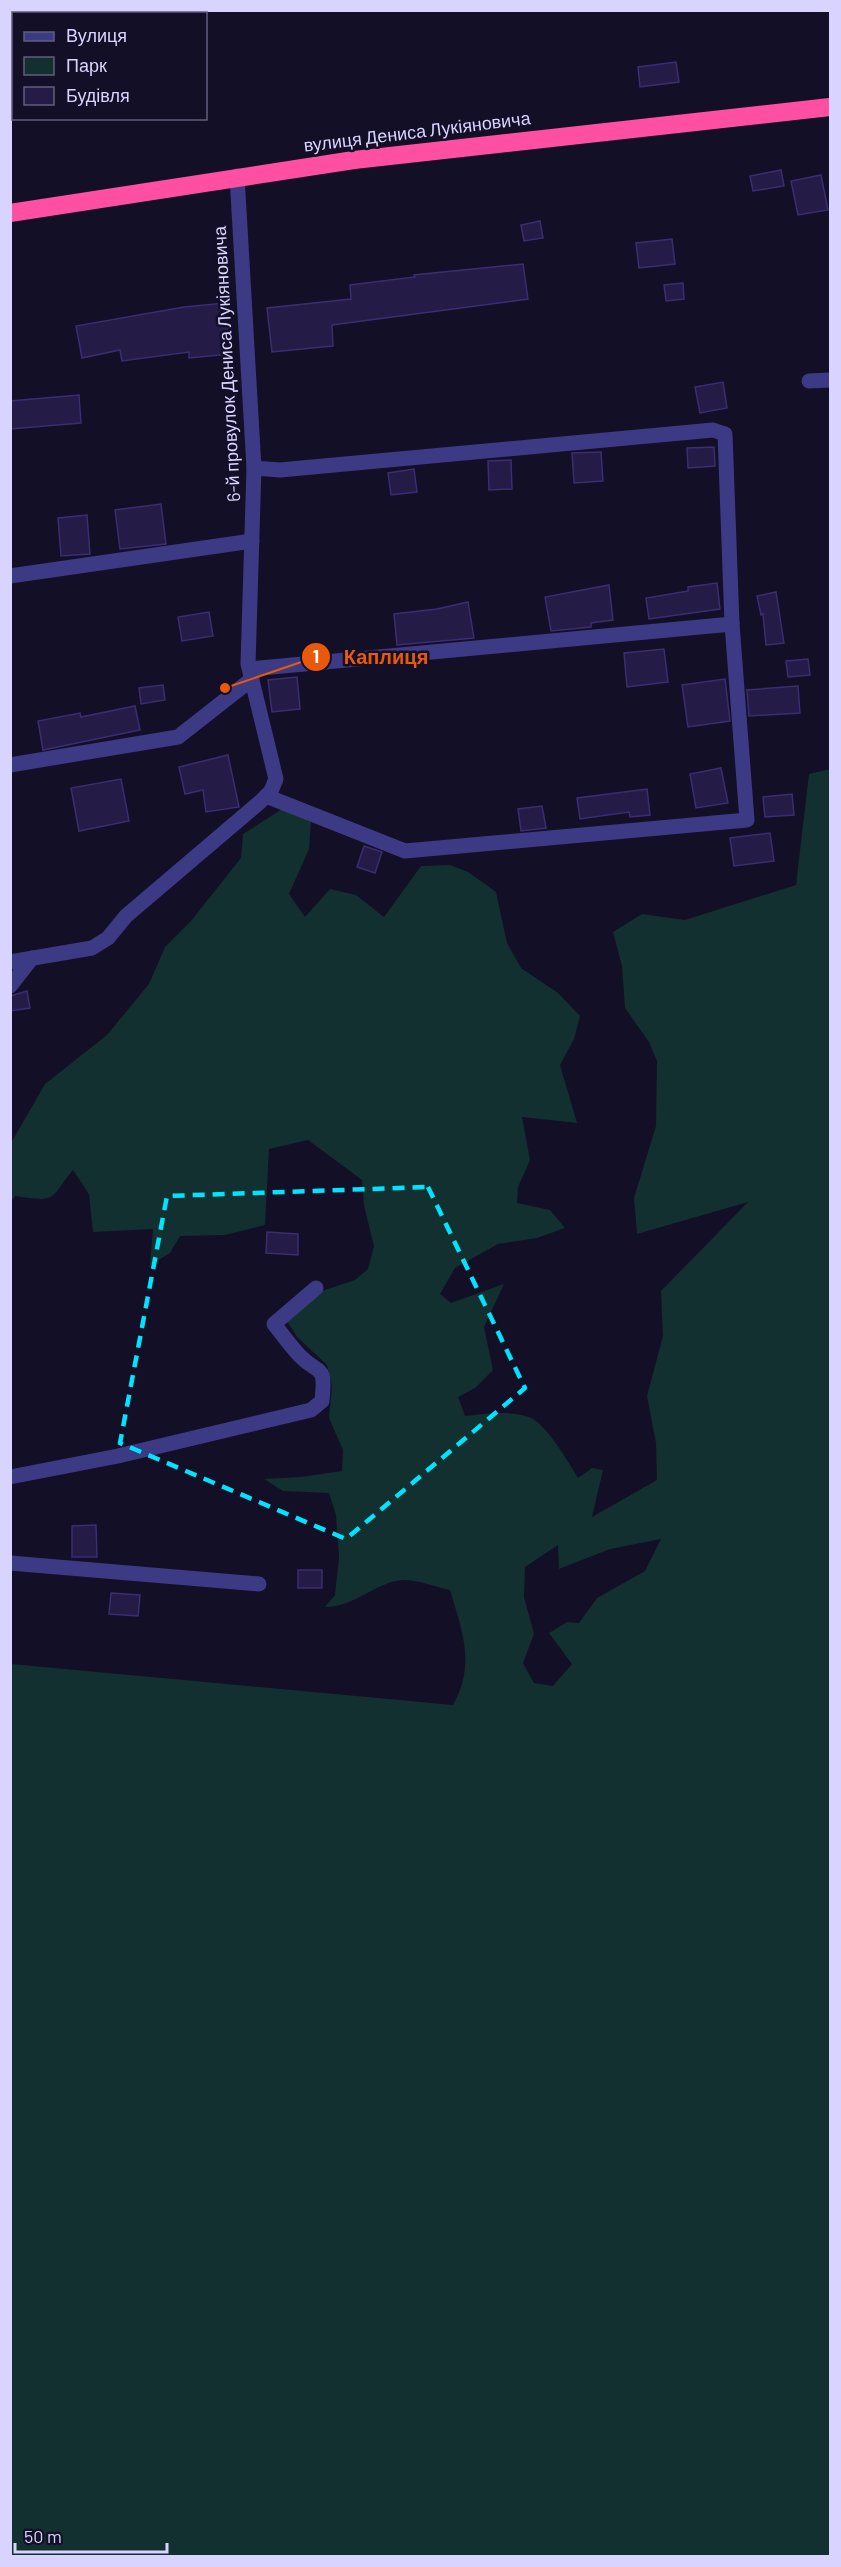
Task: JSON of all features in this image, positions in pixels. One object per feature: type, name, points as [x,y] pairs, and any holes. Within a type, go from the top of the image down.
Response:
[{"type":"highway","name":"вулиця Дениса Лукіяновича","points":[[10,213],[237,176],[354,160],[831,107]]},
{"type":"street","name":"6-й провулок Дениса Лукіяновича","points":[[237,176],[254,468],[251,674],[276,779],[266,796]]},
{"type":"street","points":[[809,381],[831,380]]},
{"type":"street","points":[[10,962],[92,948],[108,938],[126,916],[266,796],[405,851],[747,820],[732,624],[725,434],[712,430],[280,470],[254,468]]},
{"type":"street","points":[[10,576],[252,541]]},
{"type":"street","points":[[10,765],[178,737],[251,674],[732,624]]},
{"type":"street","points":[[10,986],[32,958]]},
{"type":"street","points":[[10,1476],[118,1456],[311,1410],[322,1401],[324,1382],[320,1370],[301,1357],[274,1324],[316,1288]]},
{"type":"street","points":[[10,1563],[259,1584]]},
{"type":"highlighted area","points":[[428,1187],[525,1388],[346,1539],[120,1443],[167,1196]]},
{"type":"green space","points":[[830,769],[830,2556],[11,2556],[11,1664],[453,1705],[464,1676],[465,1648],[450,1590],[421,1582],[394,1581],[346,1603],[325,1607],[335,1595],[339,1557],[336,1515],[329,1493],[283,1491],[264,1479],[342,1471],[343,1450],[329,1418],[332,1386],[327,1365],[297,1337],[287,1321],[322,1291],[355,1280],[368,1269],[374,1246],[364,1206],[362,1180],[308,1140],[269,1149],[265,1225],[225,1235],[180,1236],[170,1253],[150,1265],[153,1229],[93,1232],[89,1194],[73,1170],[51,1197],[39,1199],[15,1196],[11,1202],[11,1143],[45,1084],[107,1035],[149,984],[165,947],[191,921],[241,858],[243,834],[282,809],[311,822],[309,849],[289,894],[305,917],[330,889],[356,895],[384,917],[421,866],[450,865],[468,872],[496,892],[507,943],[521,968],[558,993],[580,1016],[574,1039],[560,1065],[577,1123],[522,1117],[530,1160],[518,1187],[517,1203],[550,1210],[565,1228],[537,1238],[498,1244],[455,1268],[440,1294],[451,1303],[504,1284],[484,1327],[493,1370],[475,1388],[458,1397],[465,1416],[513,1414],[536,1421],[557,1444],[578,1478],[592,1468],[603,1470],[592,1517],[657,1480],[656,1443],[647,1396],[663,1336],[661,1291],[748,1202],[637,1234],[634,1198],[656,1126],[657,1061],[649,1042],[625,1008],[622,966],[613,932],[642,914],[685,920],[796,885],[809,774]],"holes":[[[661,1539],[645,1571],[597,1598],[579,1623],[567,1622],[549,1633],[572,1664],[553,1686],[534,1683],[523,1663],[534,1634],[524,1597],[525,1567],[558,1545],[559,1569],[610,1549]]]},
{"type":"building","points":[[676,62],[679,82],[640,87],[638,67]]},
{"type":"building","points":[[781,170],[784,186],[753,191],[750,176]]},
{"type":"building","points":[[821,175],[828,210],[798,215],[791,181]]},
{"type":"building","points":[[540,221],[543,238],[524,241],[521,225]]},
{"type":"building","points":[[672,239],[675,264],[639,268],[636,243]]},
{"type":"building","points":[[523,264],[528,299],[332,325],[333,346],[272,352],[267,308],[351,299],[350,285],[415,277],[414,275]]},
{"type":"building","points":[[683,283],[684,299],[666,301],[664,285]]},
{"type":"building","points":[[225,303],[230,354],[189,358],[189,352],[122,361],[120,350],[82,358],[76,326],[184,307]]},
{"type":"building","points":[[723,382],[727,408],[700,413],[695,387]]},
{"type":"building","points":[[79,395],[81,423],[10,429],[10,401]]},
{"type":"building","points":[[714,447],[715,466],[688,468],[687,448]]},
{"type":"building","points":[[601,452],[603,481],[574,483],[572,453]]},
{"type":"building","points":[[511,460],[512,489],[489,490],[488,461]]},
{"type":"building","points":[[414,469],[417,492],[391,495],[388,473]]},
{"type":"building","points":[[161,504],[166,544],[120,549],[115,510]]},
{"type":"building","points":[[87,515],[90,554],[61,556],[58,518]]},
{"type":"building","points":[[717,583],[720,609],[649,619],[646,598],[688,591],[688,587]]},
{"type":"building","points":[[609,585],[613,620],[591,623],[591,627],[551,631],[545,597]]},
{"type":"building","points":[[776,592],[784,643],[766,645],[763,614],[761,615],[757,596]]},
{"type":"building","points":[[468,602],[474,638],[397,645],[394,614],[437,609]]},
{"type":"building","points":[[209,612],[213,636],[182,641],[178,617]]},
{"type":"building","points":[[664,649],[668,682],[627,687],[624,653]]},
{"type":"building","points":[[808,659],[810,675],[788,677],[786,661]]},
{"type":"building","points":[[297,677],[300,709],[272,712],[268,680]]},
{"type":"building","points":[[725,679],[730,721],[688,727],[682,685]]},
{"type":"building","points":[[163,685],[165,700],[141,704],[139,688]]},
{"type":"building","points":[[798,686],[800,713],[749,716],[747,690]]},
{"type":"building","points":[[135,706],[140,730],[43,750],[38,721],[80,713],[81,717]]},
{"type":"building","points":[[228,755],[239,807],[206,812],[203,790],[185,794],[179,767]]},
{"type":"building","points":[[721,768],[728,803],[696,808],[690,774]]},
{"type":"building","points":[[121,779],[129,821],[79,831],[71,788]]},
{"type":"building","points":[[647,789],[650,815],[630,817],[629,812],[580,819],[577,798]]},
{"type":"building","points":[[792,794],[794,815],[765,817],[763,797]]},
{"type":"building","points":[[542,806],[546,828],[521,831],[518,809]]},
{"type":"building","points":[[770,833],[774,861],[734,866],[730,838]]},
{"type":"building","points":[[364,846],[382,852],[375,873],[357,867]]},
{"type":"building","points":[[27,991],[30,1008],[10,1011],[10,996]]},
{"type":"building","points":[[267,1232],[298,1234],[298,1255],[266,1253]]},
{"type":"building","points":[[96,1525],[97,1557],[72,1557],[72,1526]]},
{"type":"building","points":[[298,1570],[322,1570],[322,1588],[298,1588]]},
{"type":"building","points":[[111,1593],[140,1595],[138,1616],[109,1614]]},
{"type":"place","name":"Каплиця","points":[[225,688]]}]
